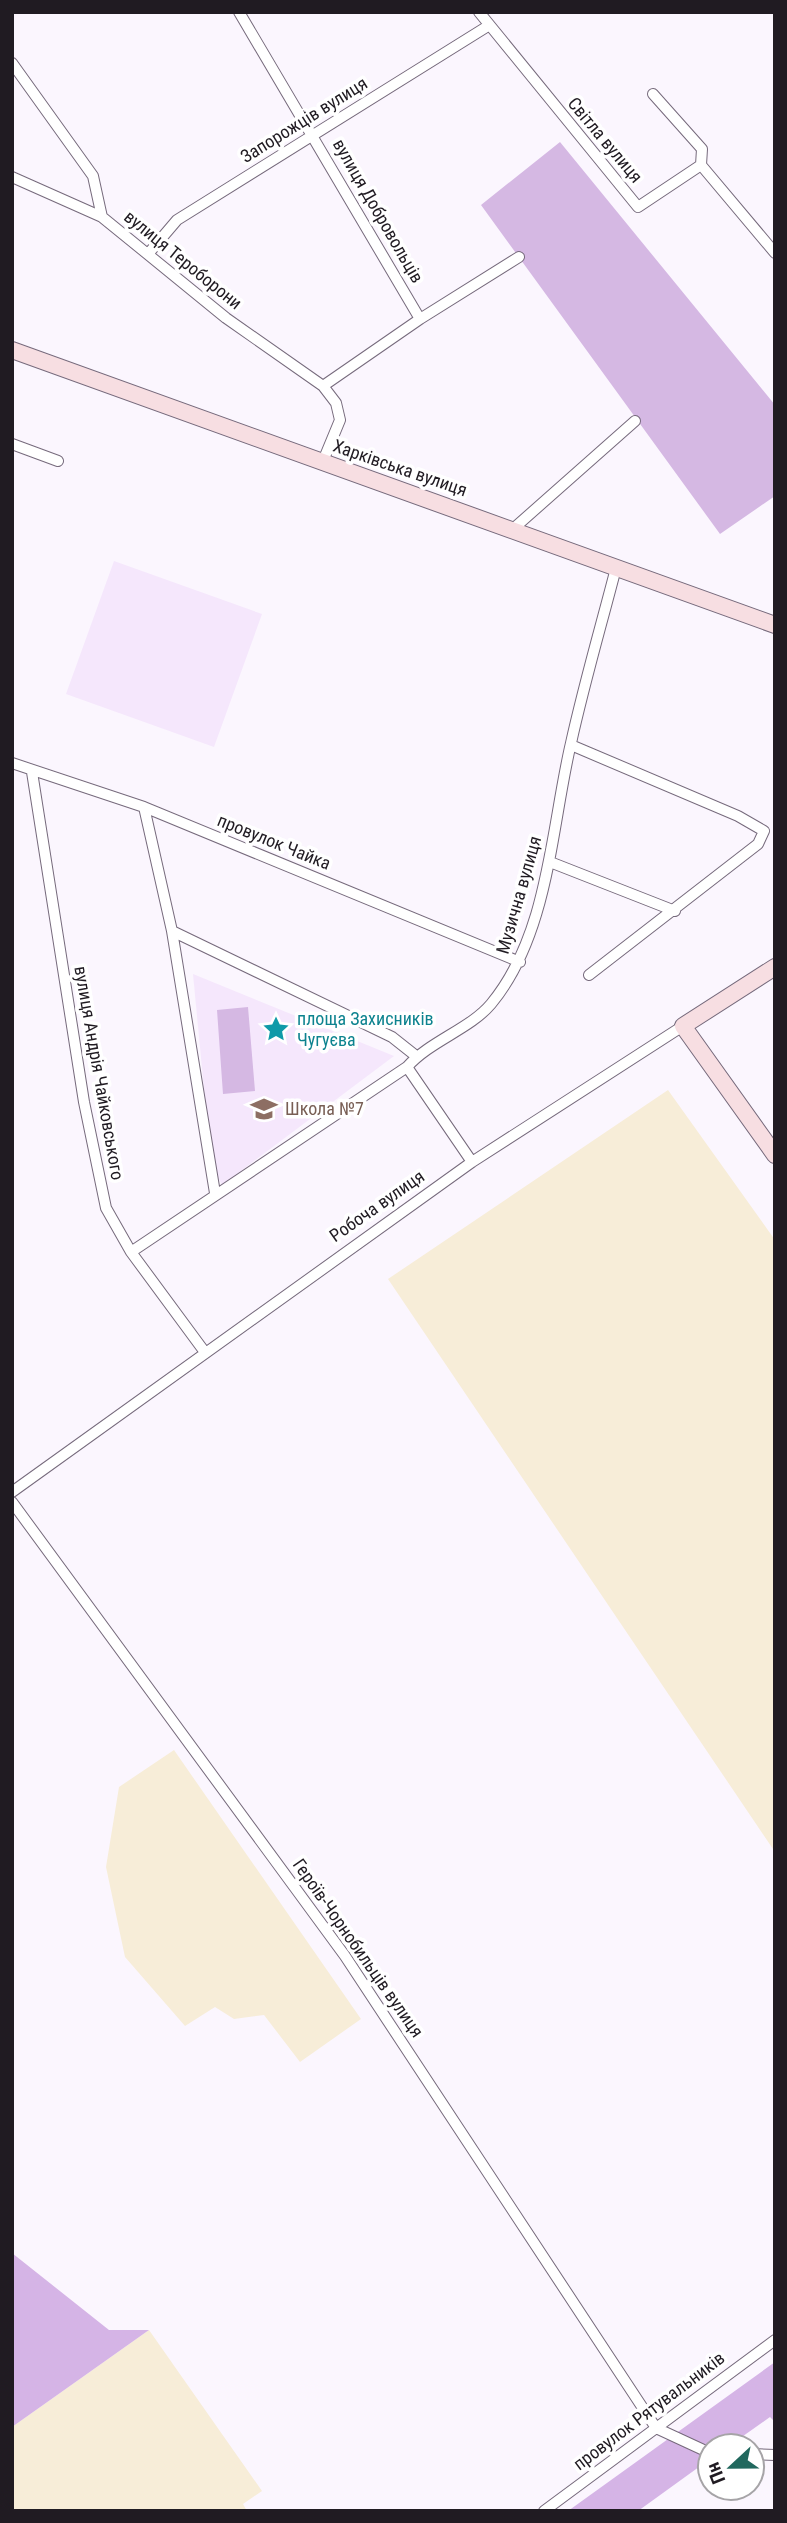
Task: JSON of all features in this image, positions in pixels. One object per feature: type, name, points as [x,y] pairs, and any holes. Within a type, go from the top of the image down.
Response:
[{"type":"street","name":"вулиця Добровольців","points":[[239,12],[314,135],[420,319]]},
{"type":"street","name":"Світла вулиця","points":[[479,12],[638,207],[701,165]]},
{"type":"street","name":"Запорожців вулиця","points":[[148,254],[177,220],[488,26]]},
{"type":"street","name":"вулиця Тероборони","points":[[12,63],[93,176],[102,217],[226,318],[323,386],[336,402],[340,421],[323,461]]},
{"type":"street","points":[[653,94],[702,149],[701,165],[775,253]]},
{"type":"street","points":[[12,177],[102,217]]},
{"type":"street","points":[[323,386],[420,319],[519,257]]},
{"type":"street","name":"Харківська вулиця","points":[[12,350],[775,625]]},
{"type":"street","points":[[513,529],[635,421]]},
{"type":"street","points":[[12,444],[58,461]]},
{"type":"street","name":"Музична вулиця","points":[[131,1252],[215,1193],[407,1067],[416,1056],[490,1006],[520,962],[550,862],[570,745],[616,568]]},
{"type":"street","points":[[570,745],[738,816],[764,831],[758,844],[675,911],[589,975]]},
{"type":"street","name":"провулок Чайка","points":[[12,763],[32,772],[144,807],[520,962]]},
{"type":"street","name":"вулиця Андрія Чайковського","points":[[32,772],[89,1128],[106,1208],[131,1252],[204,1352]]},
{"type":"street","points":[[144,807],[172,931],[215,1193]]},
{"type":"street","points":[[550,862],[675,911]]},
{"type":"street","points":[[172,931],[392,1037],[416,1056]]},
{"type":"street","name":"Робоча вулиця","points":[[12,1492],[472,1162],[775,967]]},
{"type":"street","points":[[684,1026],[775,1155]]},
{"type":"street","points":[[407,1067],[472,1162]]},
{"type":"street","name":"Героїв-Чорнобильців вулиця","points":[[12,1502],[345,1956],[656,2428]]},
{"type":"street","name":"провулок Рятувальників","points":[[544,2511],[775,2340]]},
{"type":"street","points":[[656,2428],[696,2447]]},
{"type":"shaded area","points":[[560,142],[775,405],[775,496],[720,534],[481,205]]},
{"type":"shaded area","points":[[114,561],[262,614],[214,747],[66,694]]},
{"type":"shaded area","name":"Школа №7","points":[[193,974],[394,1056],[222,1185],[211,1163]]},
{"type":"shaded area","points":[[248,1007],[255,1091],[223,1094],[217,1010]]},
{"type":"shaded area","points":[[668,1090],[775,1240],[775,1852],[388,1279]]},
{"type":"shaded area","points":[[174,1750],[361,2019],[300,2062],[264,2015],[234,2019],[215,2007],[185,2026],[125,1957],[106,1867],[119,1787]]},
{"type":"shaded area","points":[[12,2253],[109,2330],[149,2330],[12,2427]]},
{"type":"shaded area","points":[[149,2330],[262,2491],[243,2504],[247,2511],[12,2511],[12,2427]]},
{"type":"shaded area","points":[[775,2362],[775,2422],[770,2417],[749,2432],[696,2432],[696,2469],[638,2511],[568,2511]]},
{"type":"place","name":"площа Захисників Чугуєва","points":[[276,1029]]},
{"type":"place","name":"Школа №7","points":[[264,1109]]}]
